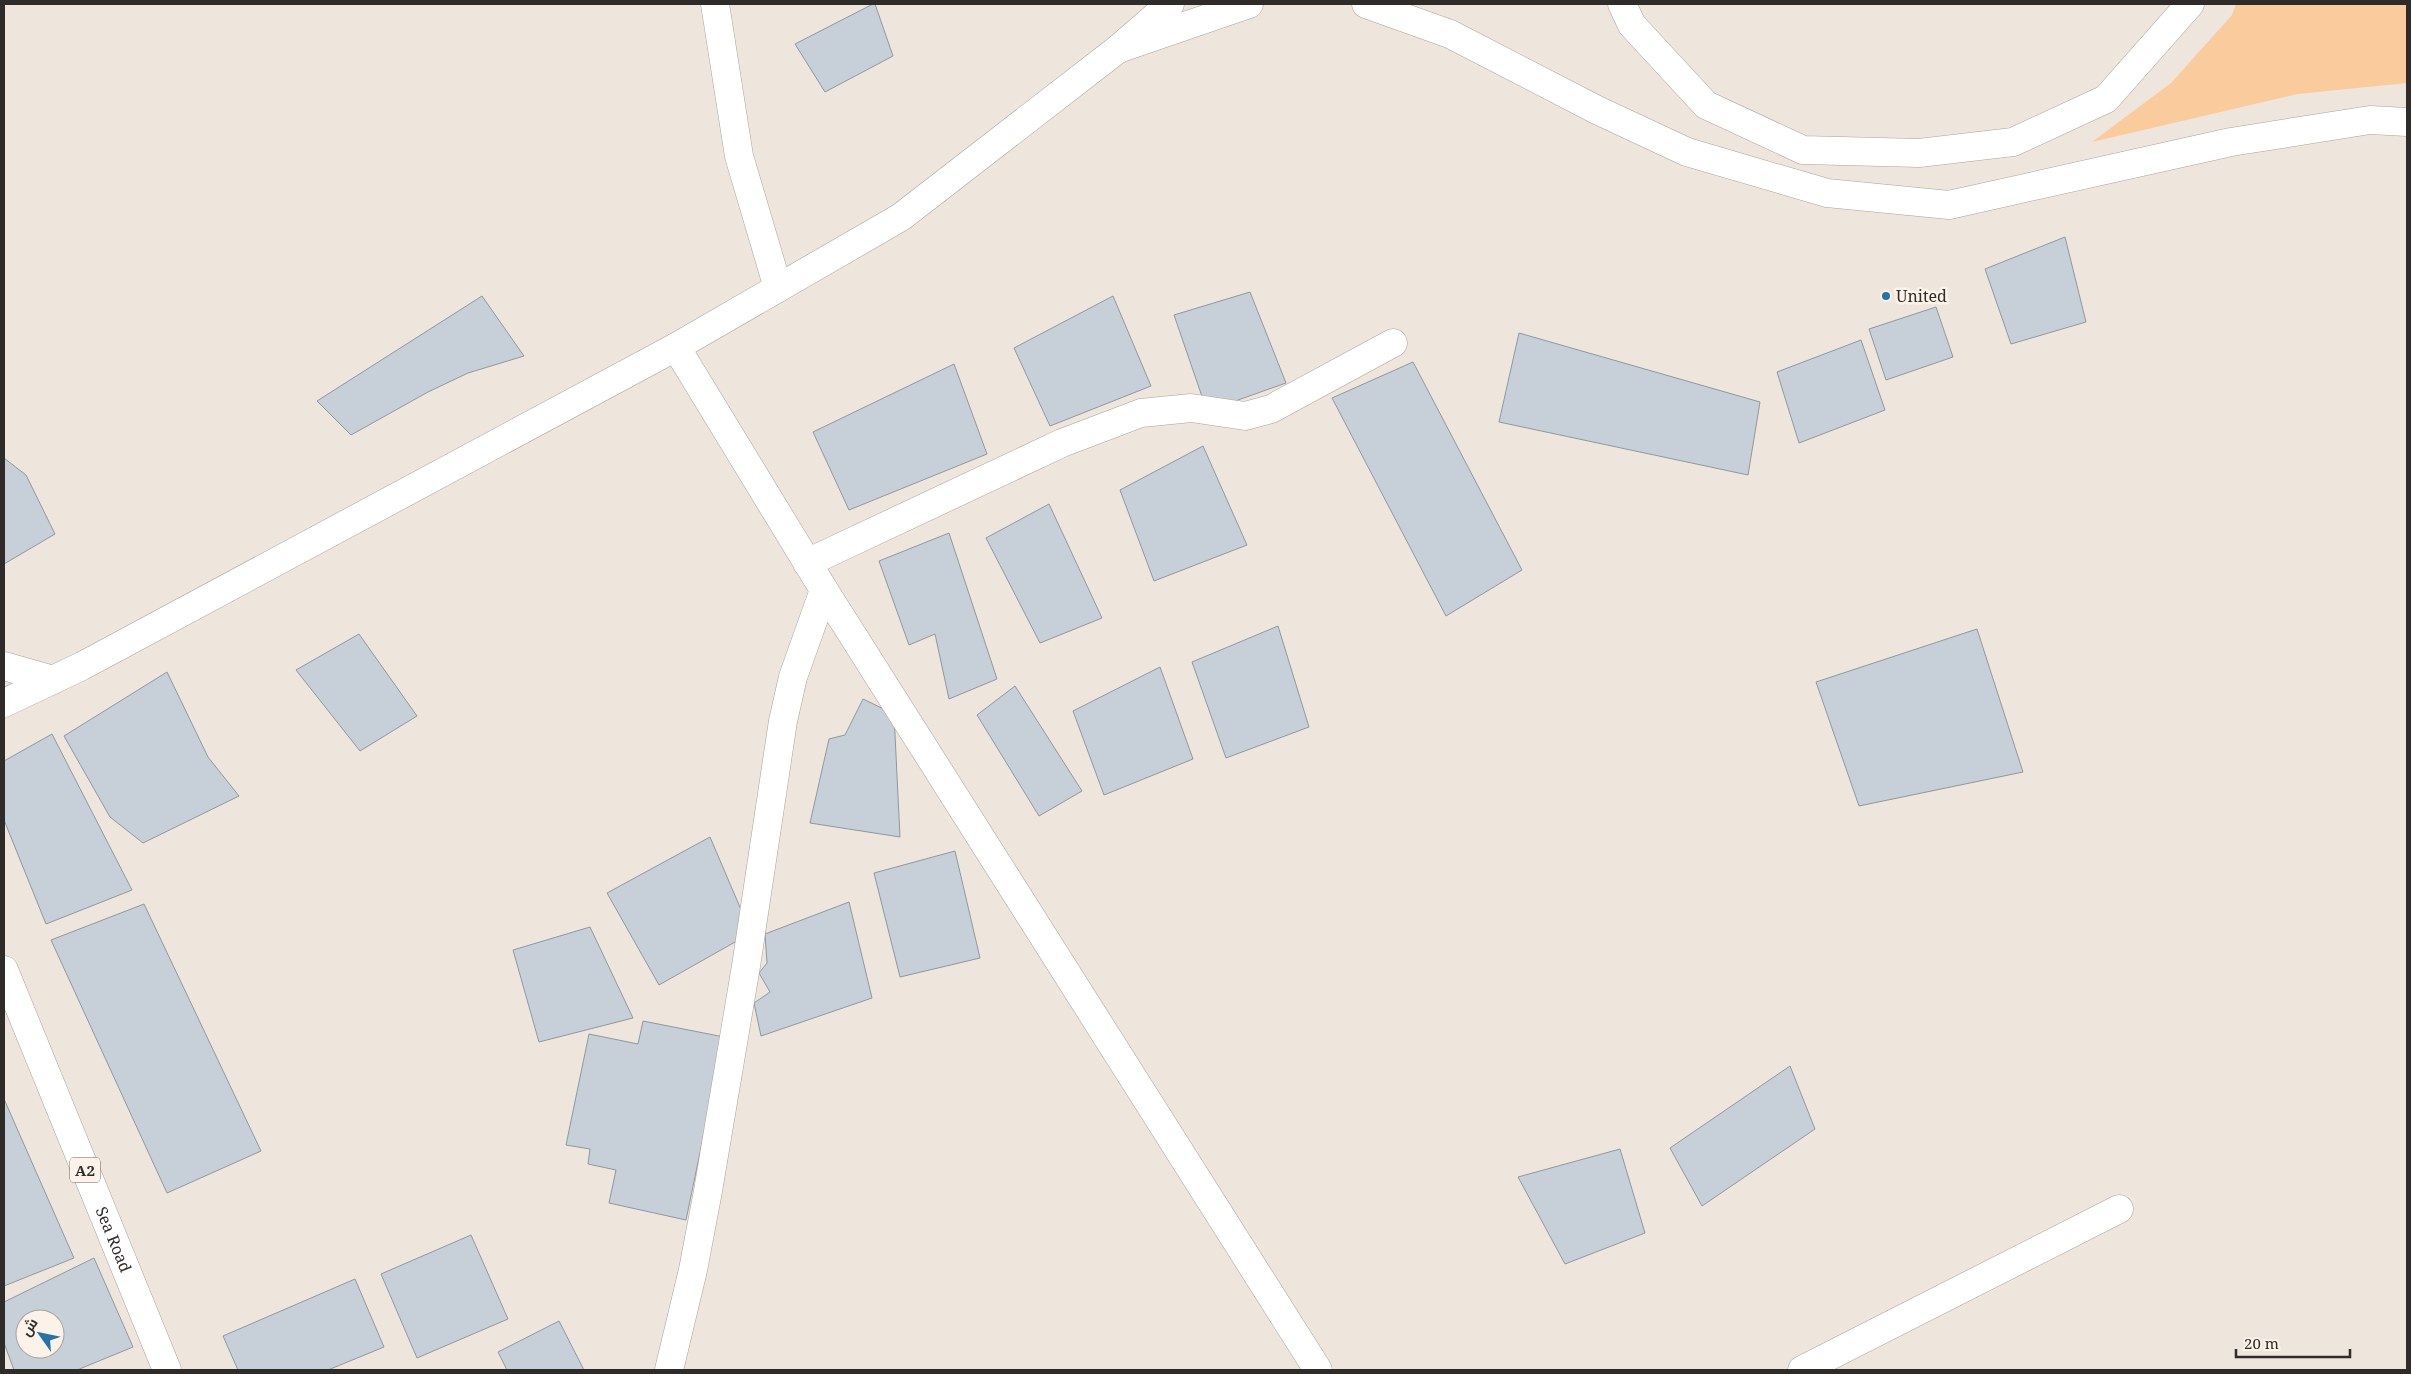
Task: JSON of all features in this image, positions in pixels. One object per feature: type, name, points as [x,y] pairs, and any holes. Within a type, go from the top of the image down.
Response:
[{"type":"main road","points":[[715,4],[739,156],[778,288]]},
{"type":"main road","points":[[4,707],[281,561],[676,347],[901,217],[1118,49],[1170,4]]},
{"type":"main road","points":[[1118,49],[1249,4]]},
{"type":"main road","points":[[1366,4],[1450,34],[1597,110],[1687,152],[1827,193],[1949,205],[2231,142],[2370,120],[2407,122]]},
{"type":"main road","points":[[1414,4],[1450,34]]},
{"type":"main road","points":[[1622,4],[1632,25],[1706,105],[1803,150],[1919,153],[2013,142],[2106,99],[2190,4]]},
{"type":"main road","points":[[807,563],[1062,444],[1141,413],[1191,408],[1245,416],[1271,409],[1393,343]]},
{"type":"main road","points":[[676,347],[807,563],[1318,1370]]},
{"type":"main road","points":[[669,1370],[693,1270],[708,1190],[746,966],[783,721],[793,677],[824,590]]},
{"type":"main road","points":[[4,666],[53,680]]},
{"type":"main road","name":"Sea Road","points":[[4,970],[167,1370]]},
{"type":"main road","points":[[1802,1370],[2119,1208]]},
{"type":"shaded area","points":[[2236,4],[2407,4],[2407,83],[2298,94],[2092,142],[2171,83],[2232,15]]},
{"type":"building","points":[[875,4],[893,56],[825,92],[795,44]]},
{"type":"building","points":[[2065,237],[2086,322],[2011,344],[1985,269]]},
{"type":"building","points":[[1250,292],[1286,383],[1207,411],[1174,315]]},
{"type":"building","points":[[482,296],[524,356],[468,373],[428,392],[351,435],[317,401]]},
{"type":"building","points":[[1113,296],[1151,386],[1050,426],[1014,348]]},
{"type":"building","points":[[1936,307],[1953,357],[1886,380],[1869,329]]},
{"type":"building","points":[[1519,333],[1760,402],[1748,475],[1499,422]]},
{"type":"building","points":[[1861,340],[1885,410],[1799,443],[1777,372]]},
{"type":"building","points":[[1413,362],[1522,570],[1446,616],[1332,398]]},
{"type":"building","points":[[954,364],[987,454],[849,510],[813,432]]},
{"type":"building","points":[[1203,446],[1247,545],[1154,581],[1120,490]]},
{"type":"building","points":[[4,458],[26,475],[55,534],[4,564]]},
{"type":"building","points":[[1049,504],[1102,618],[1040,643],[986,538]]},
{"type":"building","points":[[949,533],[997,679],[949,699],[935,634],[909,645],[879,561]]},
{"type":"building","points":[[1278,626],[1309,727],[1226,758],[1192,662]]},
{"type":"building","points":[[1977,629],[2023,772],[1859,806],[1816,682]]},
{"type":"building","points":[[359,634],[417,716],[360,751],[296,670]]},
{"type":"building","points":[[1160,667],[1193,759],[1104,795],[1073,711]]},
{"type":"building","points":[[167,672],[208,757],[239,796],[143,843],[110,817],[64,736]]},
{"type":"building","points":[[1015,686],[1082,791],[1039,816],[977,715]]},
{"type":"building","points":[[863,699],[894,714],[900,837],[810,823],[829,739],[845,735]]},
{"type":"building","points":[[52,734],[132,890],[46,924],[4,820],[4,761]]},
{"type":"building","points":[[710,837],[751,933],[659,985],[607,893]]},
{"type":"building","points":[[955,851],[980,958],[900,977],[874,873]]},
{"type":"building","points":[[849,902],[872,998],[761,1036],[754,1003],[770,992],[759,973],[767,963],[765,934]]},
{"type":"building","points":[[144,904],[261,1151],[167,1193],[51,940]]},
{"type":"building","points":[[590,927],[633,1018],[539,1042],[513,950]]},
{"type":"building","points":[[643,1021],[724,1037],[686,1220],[609,1203],[616,1170],[588,1164],[590,1149],[566,1145],[589,1034],[638,1044]]},
{"type":"building","points":[[1790,1066],[1815,1129],[1702,1206],[1670,1148]]},
{"type":"building","points":[[4,1099],[74,1258],[4,1286]]},
{"type":"building","points":[[1620,1149],[1645,1233],[1565,1264],[1518,1177]]},
{"type":"building","points":[[471,1235],[508,1319],[417,1358],[381,1274]]},
{"type":"building","points":[[94,1258],[133,1347],[77,1370],[14,1370],[4,1343],[4,1302]]},
{"type":"building","points":[[355,1279],[384,1347],[328,1370],[238,1370],[223,1336]]},
{"type":"building","points":[[559,1321],[584,1370],[507,1370],[498,1352]]},
{"type":"place","name":"United","points":[[1886,296]]}]
